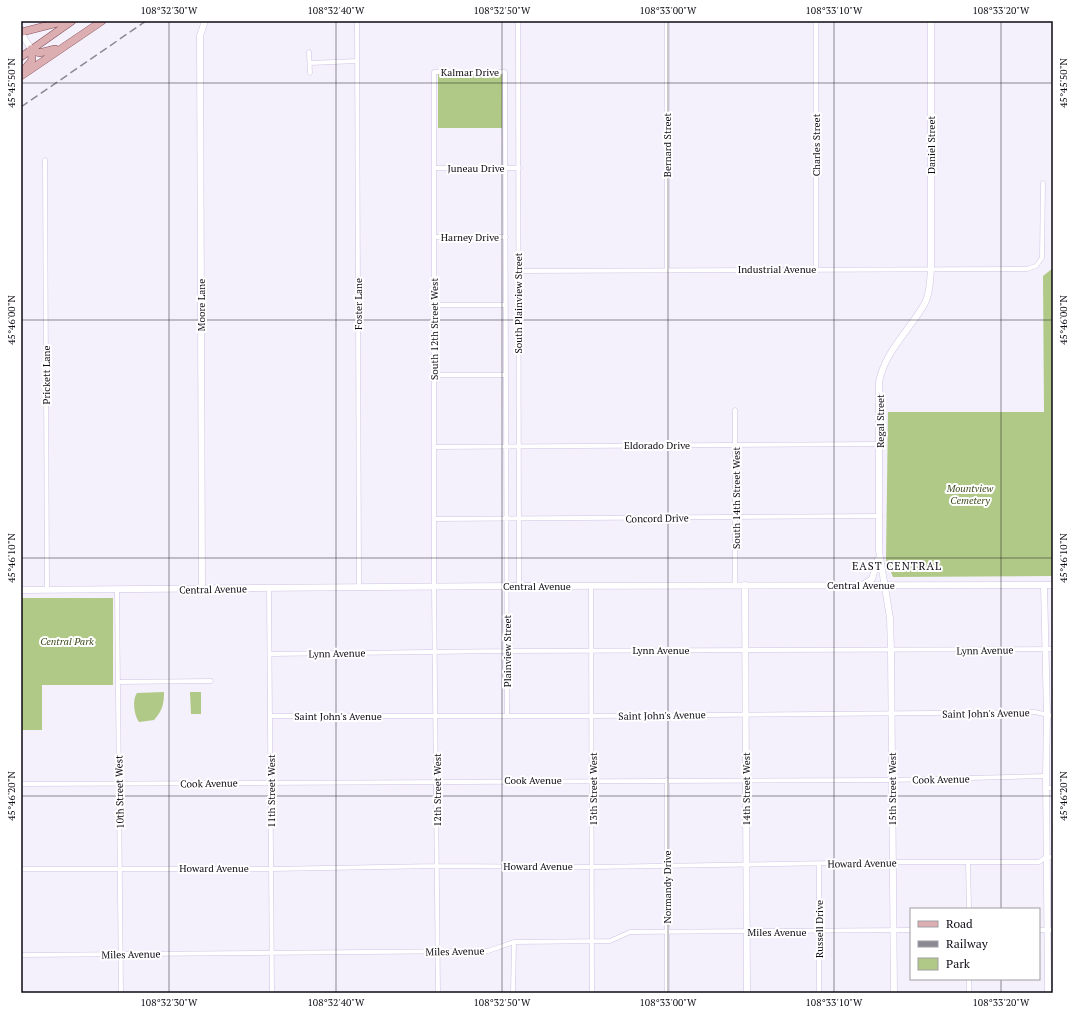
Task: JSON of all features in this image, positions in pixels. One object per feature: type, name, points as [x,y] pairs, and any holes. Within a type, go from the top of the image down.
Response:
[{"type":"main road","points":[[21,31],[64,21]]},
{"type":"main road","points":[[21,57],[72,21]]},
{"type":"main road","points":[[21,75],[102,21]]},
{"type":"main road","points":[[31,49],[37,53],[46,52],[72,42]]},
{"type":"main road","points":[[21,75],[32,60],[31,49]]},
{"type":"street","name":"Moore Lane","points":[[202,589],[200,36],[205,21]]},
{"type":"street","name":"Foster Lane","points":[[357,21],[358,587]]},
{"type":"street","name":"South Plainview Street","points":[[518,21],[519,586]]},
{"type":"street","name":"Bernard Street","points":[[667,21],[667,270]]},
{"type":"street","name":"Charles Street","points":[[816,21],[816,269]]},
{"type":"street","name":"Daniel Street","points":[[931,21],[931,270]]},
{"type":"street","points":[[21,31],[31,49]]},
{"type":"street","points":[[309,52],[310,73]]},
{"type":"street","points":[[310,63],[357,61]]},
{"type":"street","name":"Kalmar Drive","points":[[434,72],[505,72]]},
{"type":"street","name":"South 12th Street West","points":[[434,72],[434,587]]},
{"type":"street","name":"South Plainview Street","points":[[505,72],[506,586]]},
{"type":"street","name":"Prickett Lane","points":[[45,160],[47,590]]},
{"type":"street","name":"Juneau Drive","points":[[434,168],[519,168]]},
{"type":"street","name":"Industrial Avenue","points":[[518,271],[1027,269],[1036,266],[1042,258],[1043,183]]},
{"type":"street","name":"Harney Drive","points":[[434,237],[506,237]]},
{"type":"street","name":"Regal Street","points":[[884,585],[879,552],[879,382],[882,368],[926,302],[931,270]]},
{"type":"street","points":[[434,305],[506,305]]},
{"type":"street","points":[[434,376],[506,375]]},
{"type":"street","name":"South 14th Street West","points":[[735,410],[735,586]]},
{"type":"street","name":"Eldorado Drive","points":[[434,447],[880,444]]},
{"type":"street","name":"Concord Drive","points":[[434,519],[880,516]]},
{"type":"street","points":[[858,585],[868,583],[872,579],[879,552]]},
{"type":"street","name":"15th Street West","points":[[884,585],[890,618],[891,651],[894,993]]},
{"type":"street","points":[[1044,585],[1045,649],[1050,716],[1046,776],[1050,857],[1048,993]]},
{"type":"street","name":"Central Avenue","points":[[21,590],[506,586],[1053,585]]},
{"type":"street","name":"Plainview Street","points":[[506,586],[507,716]]},
{"type":"street","name":"13th Street West","points":[[592,586],[592,993]]},
{"type":"street","name":"14th Street West","points":[[745,586],[747,993]]},
{"type":"street","name":"12th Street West","points":[[434,587],[438,866],[438,993]]},
{"type":"street","name":"11th Street West","points":[[269,589],[272,993]]},
{"type":"street","name":"10th Street West","points":[[117,590],[121,993]]},
{"type":"street","name":"Lynn Avenue","points":[[270,654],[507,651],[891,651],[1053,649]]},
{"type":"street","points":[[118,682],[211,682]]},
{"type":"street","name":"Saint John's Avenue","points":[[270,716],[592,716],[1035,712],[1050,716]]},
{"type":"street","name":"Cook Avenue","points":[[21,784],[892,780],[1046,776]]},
{"type":"street","name":"Normandy Drive","points":[[667,780],[667,993]]},
{"type":"street","points":[[1046,788],[1053,788]]},
{"type":"street","name":"Howard Avenue","points":[[21,869],[271,869],[438,866],[593,867],[892,862],[1039,862],[1050,857]]},
{"type":"street","points":[[968,862],[969,908]]},
{"type":"street","name":"Russell Drive","points":[[819,864],[819,993]]},
{"type":"street","name":"Miles Avenue","points":[[21,955],[488,951],[514,942],[610,941],[630,932],[819,932],[910,930]]},
{"type":"street","points":[[513,993],[514,942]]},
{"type":"street","points":[[969,980],[969,993]]},
{"type":"green space","points":[[438,73],[502,73],[502,128],[438,128]]},
{"type":"green space","name":"Mountview Cemetery","points":[[1053,268],[1053,576],[893,577],[886,560],[888,412],[1044,412],[1043,276]]},
{"type":"green space","name":"Central Park","points":[[21,598],[113,598],[113,685],[42,685],[42,730],[21,730]]},
{"type":"green space","points":[[164,692],[164,701],[161,711],[157,717],[154,720],[139,722],[134,708],[134,700],[137,693]]},
{"type":"green space","points":[[190,692],[201,692],[201,714],[191,714]]},
{"type":"railway","points":[[21,107],[146,21]]},
{"type":"district","name":"EAST CENTRAL","points":[[897,566]]}]
